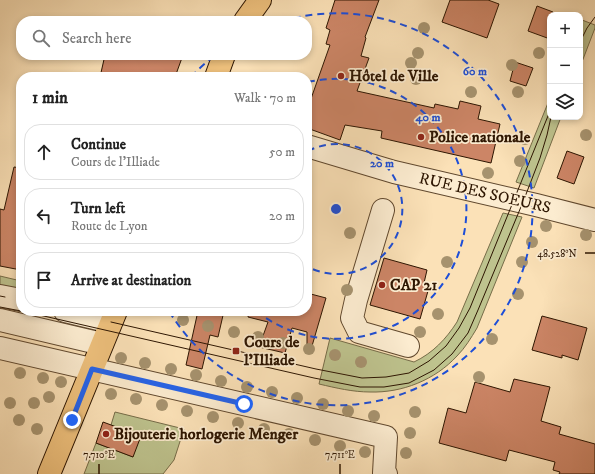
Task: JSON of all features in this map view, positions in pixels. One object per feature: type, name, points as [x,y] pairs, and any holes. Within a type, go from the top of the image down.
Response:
[{"type":"main road","points":[[238,16],[243,0]]},
{"type":"main road","points":[[249,16],[260,0]]},
{"type":"main road","points":[[218,72],[222,60]]},
{"type":"main road","points":[[50,474],[114,317]]},
{"type":"street","name":"RUE DES SOEURS","points":[[312,147],[394,172],[595,220]]},
{"type":"street","points":[[383,210],[352,318],[359,332],[408,346]]},
{"type":"street","points":[[0,296],[16,299]]},
{"type":"street","points":[[0,320],[102,344]]},
{"type":"street","points":[[0,348],[386,437],[384,473],[386,474]]},
{"type":"green space","points":[[583,20],[595,25],[583,59]]},
{"type":"green space","points":[[547,105],[547,120],[560,120],[534,188],[516,182]]},
{"type":"green space","points":[[503,213],[522,217],[477,328],[463,350],[457,356],[439,372],[428,378],[394,390],[382,392],[357,391],[319,384],[330,338],[414,362],[438,345],[457,322]]},
{"type":"green space","points":[[0,276],[16,280],[16,289],[0,289]]},
{"type":"green space","points":[[115,412],[184,429],[174,460],[163,474],[84,474],[96,443],[133,457],[111,425]]},
{"type":"building","points":[[335,0],[379,0],[365,37],[361,56],[369,58],[357,91],[434,108],[435,104],[458,109],[460,101],[481,106],[478,119],[500,124],[491,163],[381,138],[382,131],[345,125],[340,140],[312,130],[312,96],[330,45],[326,44],[330,30],[326,28]]},
{"type":"building","points":[[450,0],[488,0],[499,4],[487,38],[442,22]]},
{"type":"building","points":[[537,6],[553,12],[547,12],[547,38],[528,31]]},
{"type":"building","points":[[104,60],[181,60],[177,72],[101,72]]},
{"type":"building","points":[[515,62],[533,68],[526,86],[510,81]]},
{"type":"building","points":[[567,151],[584,157],[574,184],[557,178]]},
{"type":"building","points":[[14,167],[16,167],[16,269],[0,266],[0,209],[4,210]]},
{"type":"building","points":[[384,258],[427,270],[424,283],[430,284],[420,319],[370,305]]},
{"type":"building","points":[[312,294],[326,298],[312,346],[307,346],[307,332],[292,328],[285,353],[259,347],[268,322],[248,317],[312,316]]},
{"type":"building","points":[[197,316],[223,316],[218,337],[210,335],[202,369],[186,365]]},
{"type":"building","points":[[542,316],[587,328],[578,360],[562,355],[562,358],[532,350]]},
{"type":"building","points":[[514,379],[550,387],[541,421],[561,427],[559,434],[595,444],[595,474],[559,474],[560,472],[553,470],[555,462],[509,450],[506,461],[439,443],[448,408],[466,413],[475,382],[510,392]]},
{"type":"building","points":[[103,422],[141,436],[133,457],[96,443]]},
{"type":"tram line","points":[[583,36],[595,17]]},
{"type":"tram line","points":[[111,322],[316,369],[362,378],[386,377],[409,373],[429,361],[446,346],[459,328],[470,308],[547,118]]},
{"type":"tram line","points":[[44,316],[314,378],[360,387],[384,387],[409,383],[434,370],[452,354],[468,333],[523,202],[540,158],[550,120]]},
{"type":"tram line","points":[[0,296],[5,297]]},
{"type":"tram line","points":[[0,307],[16,310]]},
{"type":"place","name":"Hôtel de Ville","points":[[341,76]]},
{"type":"place","name":"Police nationale","points":[[421,137]]},
{"type":"place","name":"CAP 21","points":[[382,285]]},
{"type":"place","name":"Cours de l'Illiade","points":[[236,351]]},
{"type":"place","name":"Bijouterie horlogerie Menger","points":[[106,434]]},
{"type":"route","points":[[72,420],[92,369],[244,404]]}]
